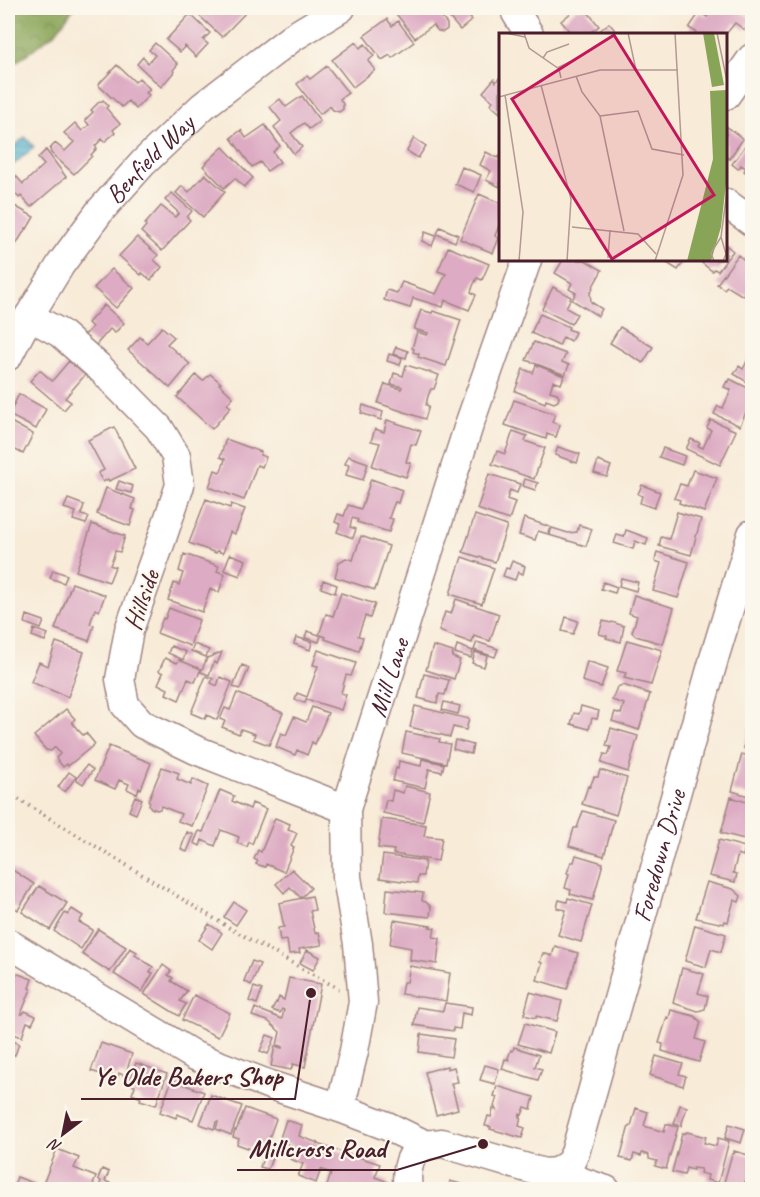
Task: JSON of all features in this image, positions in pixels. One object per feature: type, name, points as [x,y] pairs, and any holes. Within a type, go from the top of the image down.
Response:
[{"type":"street","name":"Benfield Way","points":[[8,356],[29,316],[62,264],[100,211],[143,163],[203,106],[293,37],[341,8]]},
{"type":"street","points":[[515,8],[528,33]]},
{"type":"street","points":[[727,95],[753,58]]},
{"type":"street","points":[[727,204],[753,222]]},
{"type":"street","name":"Mill Lane","points":[[340,1108],[363,1002],[358,944],[347,877],[346,809],[469,425],[527,261]]},
{"type":"street","name":"Hillside","points":[[29,316],[60,333],[100,368],[159,428],[176,456],[180,485],[129,630],[120,679],[125,705],[142,724],[196,750],[346,809]]},
{"type":"street","name":"Foredown Drive","points":[[557,1172],[570,1162],[575,1154],[711,666],[753,534]]},
{"type":"street","points":[[8,943],[195,1056],[387,1126],[426,1145]]},
{"type":"street","points":[[408,1190],[407,1171],[417,1150],[426,1145],[442,1143],[544,1173],[557,1172],[606,1190]]},
{"type":"path","points":[[8,793],[233,930],[363,1002]]},
{"type":"green space","points":[[8,8],[74,8],[55,33],[8,68]]},
{"type":"water","points":[[25,137],[34,147],[12,166],[8,160],[8,152]]},
{"type":"building","points":[[191,8],[250,8],[222,37]]},
{"type":"building","points":[[406,8],[434,8],[447,24],[447,29],[443,32],[438,31],[433,25],[415,38],[397,15]]},
{"type":"building","points":[[441,8],[468,8],[464,10],[472,20],[460,30]]},
{"type":"building","points":[[577,8],[588,8],[587,11],[599,26],[589,33],[571,33],[561,21]]},
{"type":"building","points":[[697,8],[736,8],[752,19],[745,30],[735,23],[727,33],[695,33],[689,28],[700,12],[707,17],[708,15]]},
{"type":"building","points":[[190,14],[210,33],[203,40],[208,44],[196,57],[185,46],[180,52],[166,40]]},
{"type":"building","points":[[387,19],[392,26],[398,21],[414,42],[392,58],[390,55],[382,60],[364,36]]},
{"type":"building","points":[[609,23],[617,33],[597,33]]},
{"type":"building","points":[[356,42],[360,48],[365,44],[374,56],[368,61],[375,70],[353,87],[332,60]]},
{"type":"building","points":[[155,43],[178,64],[161,87],[137,64],[143,57],[148,63],[155,55],[149,50]]},
{"type":"building","points":[[117,65],[135,82],[139,78],[150,89],[146,93],[149,95],[136,109],[128,101],[122,107],[98,85]]},
{"type":"building","points":[[327,66],[348,93],[340,99],[343,109],[339,112],[330,106],[320,114],[297,84],[307,76],[310,79]]},
{"type":"building","points":[[499,78],[499,112],[490,104],[493,101],[483,92],[494,79],[496,82]]},
{"type":"building","points":[[302,96],[320,121],[309,129],[304,123],[291,133],[302,147],[294,154],[274,127],[281,121],[270,107],[280,99],[286,107]]},
{"type":"building","points":[[103,100],[108,106],[106,108],[120,124],[113,130],[115,133],[104,142],[102,139],[95,146],[97,148],[92,156],[74,174],[51,153],[50,149],[55,143],[65,151],[74,142],[64,133],[75,123],[82,131],[89,125],[85,120],[93,112],[91,110]]},
{"type":"building","points":[[265,125],[280,146],[273,152],[280,162],[267,171],[260,162],[252,167],[231,138],[241,130],[246,138]]},
{"type":"building","points":[[727,127],[743,139],[729,159],[727,157]]},
{"type":"building","points":[[752,136],[752,177],[744,171],[746,168],[741,165],[738,169],[732,164]]},
{"type":"building","points":[[414,138],[426,146],[418,158],[407,151]]},
{"type":"building","points":[[223,147],[253,178],[244,187],[235,178],[224,188],[203,166]]},
{"type":"building","points":[[46,150],[66,177],[31,207],[8,185],[8,171],[10,169],[23,184],[44,165],[38,158]]},
{"type":"building","points":[[486,152],[498,158],[499,156],[499,186],[486,180],[491,171],[480,165]]},
{"type":"building","points":[[462,167],[481,175],[474,192],[455,184]]},
{"type":"building","points":[[205,174],[225,192],[203,217],[176,193],[182,186],[189,192]]},
{"type":"building","points":[[172,193],[192,211],[187,217],[190,220],[162,251],[141,232],[161,206],[175,217],[179,213],[165,200]]},
{"type":"building","points":[[479,194],[499,203],[499,226],[495,236],[499,238],[493,253],[460,239]]},
{"type":"building","points":[[13,205],[34,217],[17,243],[8,238],[8,215]]},
{"type":"building","points":[[440,227],[458,235],[455,242],[437,234]]},
{"type":"building","points":[[425,232],[436,236],[432,246],[422,241]]},
{"type":"building","points":[[137,237],[158,255],[154,260],[162,267],[151,280],[142,273],[141,275],[119,256]]},
{"type":"building","points":[[727,246],[733,251],[727,259]]},
{"type":"building","points":[[448,247],[489,264],[482,280],[477,278],[473,286],[471,292],[476,295],[469,310],[445,300],[443,307],[413,298],[410,308],[384,300],[387,290],[397,293],[402,282],[436,294],[446,274],[438,271]]},
{"type":"building","points":[[738,255],[752,266],[752,300],[727,286],[724,289],[717,284]]},
{"type":"building","points":[[562,261],[587,261],[602,270],[590,293],[591,302],[602,309],[598,316],[572,300],[576,293],[569,289],[572,283],[555,273]]},
{"type":"building","points":[[664,261],[684,261],[678,270]]},
{"type":"building","points":[[703,261],[726,261],[718,271],[714,269],[712,271],[702,263]]},
{"type":"building","points":[[112,269],[134,288],[116,308],[94,288]]},
{"type":"building","points":[[553,287],[571,297],[566,308],[577,314],[571,324],[542,309]]},
{"type":"building","points":[[104,305],[124,323],[115,333],[110,329],[96,345],[84,336],[92,327],[88,323]]},
{"type":"building","points":[[421,310],[432,313],[433,311],[461,320],[446,366],[418,357],[419,354],[413,352],[417,332],[427,335],[428,333],[414,329]]},
{"type":"building","points":[[540,314],[575,332],[571,341],[563,337],[559,346],[531,333]]},
{"type":"building","points":[[162,327],[174,337],[167,344],[190,364],[170,388],[128,350],[140,337],[147,343]]},
{"type":"building","points":[[620,327],[653,347],[643,363],[610,343]]},
{"type":"building","points":[[534,342],[566,354],[562,362],[569,365],[565,375],[526,360]]},
{"type":"building","points":[[396,347],[408,351],[406,358],[393,354]]},
{"type":"building","points":[[752,352],[752,385],[734,374],[739,366],[743,369]]},
{"type":"building","points":[[389,354],[402,358],[400,365],[387,361]]},
{"type":"building","points":[[69,361],[85,375],[65,398],[71,402],[64,410],[30,381],[40,370],[52,381]]},
{"type":"building","points":[[406,365],[439,375],[434,389],[431,389],[428,396],[426,405],[429,406],[425,419],[378,403],[385,384],[401,389],[402,387],[391,384],[394,373],[403,376]]},
{"type":"building","points":[[536,365],[564,376],[561,384],[553,381],[550,391],[557,393],[558,401],[554,403],[546,400],[545,403],[515,391],[523,369],[533,373]]},
{"type":"building","points":[[210,374],[233,397],[227,404],[231,407],[212,429],[177,397],[196,375],[203,381]]},
{"type":"building","points":[[730,379],[752,390],[752,398],[740,426],[714,414],[718,406],[723,408],[731,390],[724,387]]},
{"type":"building","points":[[19,394],[46,409],[36,429],[9,415]]},
{"type":"building","points":[[514,400],[555,414],[552,422],[560,425],[556,437],[547,434],[546,439],[505,425]]},
{"type":"building","points":[[363,405],[383,412],[381,420],[361,413]]},
{"type":"building","points":[[387,420],[421,431],[416,445],[411,444],[406,462],[411,463],[406,477],[372,466],[380,443],[371,441],[375,429],[384,432]]},
{"type":"building","points":[[711,420],[736,431],[720,465],[686,449],[691,439],[700,443],[698,446],[703,448],[711,430],[707,428]]},
{"type":"building","points":[[9,421],[33,434],[23,454],[8,446]]},
{"type":"building","points":[[114,427],[135,469],[103,482],[98,473],[104,470],[88,440]]},
{"type":"building","points":[[513,431],[527,436],[525,441],[545,448],[534,479],[492,464],[497,451],[505,454]]},
{"type":"building","points":[[226,439],[261,452],[260,455],[266,457],[262,467],[257,465],[244,500],[209,487],[215,470],[220,472],[223,466],[225,459],[220,457]]},
{"type":"building","points":[[558,447],[580,454],[577,463],[555,455]]},
{"type":"building","points":[[663,448],[685,456],[682,465],[659,457]]},
{"type":"building","points":[[348,456],[368,463],[363,480],[346,475],[349,465],[345,464]]},
{"type":"building","points":[[598,461],[611,466],[607,477],[594,473]]},
{"type":"building","points":[[693,470],[717,478],[704,512],[679,503],[680,500],[674,498],[680,484],[687,486]]},
{"type":"building","points":[[489,474],[520,484],[517,493],[510,490],[507,499],[515,502],[509,520],[477,509]]},
{"type":"building","points":[[371,479],[402,490],[398,503],[395,502],[389,518],[393,519],[389,532],[357,522],[358,520],[352,518],[350,527],[356,529],[353,538],[337,532],[340,524],[335,522],[338,514],[344,516],[348,505],[361,509]]},
{"type":"building","points":[[525,479],[538,483],[535,490],[523,486]]},
{"type":"building","points":[[119,481],[133,486],[131,493],[116,489]]},
{"type":"building","points":[[642,485],[660,492],[654,508],[640,503],[642,496],[638,494]]},
{"type":"building","points":[[106,488],[135,499],[132,509],[135,510],[130,526],[97,514]]},
{"type":"building","points":[[68,499],[84,505],[81,515],[89,517],[86,524],[73,520],[76,512],[64,508]]},
{"type":"building","points":[[206,499],[230,508],[231,504],[245,509],[235,534],[230,532],[223,553],[217,551],[216,553],[189,543]]},
{"type":"building","points":[[677,512],[701,519],[691,555],[659,546],[661,537],[669,539]]},
{"type":"building","points":[[475,515],[507,526],[495,562],[463,552]]},
{"type":"building","points":[[524,518],[550,527],[548,534],[538,531],[535,540],[519,535]]},
{"type":"building","points":[[92,524],[125,536],[120,552],[115,551],[110,565],[115,567],[109,582],[76,571]]},
{"type":"building","points":[[579,525],[592,529],[586,546],[549,535],[552,528],[568,533],[577,532]]},
{"type":"building","points":[[626,530],[648,538],[646,545],[635,541],[633,549],[614,543],[617,535],[624,537]]},
{"type":"building","points":[[361,536],[389,546],[375,590],[335,577],[339,562],[346,558],[353,560]]},
{"type":"building","points":[[657,552],[689,562],[678,598],[653,591],[661,563],[655,561]]},
{"type":"building","points":[[184,554],[219,566],[217,571],[225,574],[219,592],[210,589],[202,612],[168,600],[174,583],[179,585],[183,573],[179,571]]},
{"type":"building","points":[[230,554],[246,560],[240,576],[224,570]]},
{"type":"building","points":[[462,557],[494,568],[482,604],[450,594]]},
{"type":"building","points":[[512,561],[525,566],[523,574],[518,572],[515,580],[503,576]]},
{"type":"building","points":[[53,570],[67,575],[64,583],[50,578]]},
{"type":"building","points":[[621,578],[638,582],[636,591],[619,586]]},
{"type":"building","points":[[323,580],[337,585],[335,593],[321,588]]},
{"type":"building","points":[[603,582],[617,587],[615,593],[601,589]]},
{"type":"building","points":[[72,583],[105,595],[99,611],[95,609],[90,624],[94,625],[89,641],[55,629]]},
{"type":"building","points":[[341,593],[375,604],[370,618],[365,616],[358,636],[363,637],[359,651],[325,639],[326,637],[321,635],[319,642],[305,638],[307,631],[319,635],[326,614],[333,616]]},
{"type":"building","points":[[634,595],[674,608],[663,644],[636,636],[632,632],[637,616],[629,613]]},
{"type":"building","points":[[456,599],[499,614],[490,641],[474,636],[472,643],[439,631],[445,612],[451,614]]},
{"type":"building","points":[[169,608],[199,620],[190,646],[157,633]]},
{"type":"building","points":[[27,615],[44,621],[41,629],[25,623]]},
{"type":"building","points":[[566,617],[578,621],[573,634],[562,631]]},
{"type":"building","points":[[603,621],[624,626],[621,642],[599,634]]},
{"type":"building","points":[[34,629],[48,634],[45,641],[32,636]]},
{"type":"building","points":[[296,637],[312,642],[310,650],[294,644]]},
{"type":"building","points":[[627,640],[662,650],[651,685],[624,678],[626,673],[617,671]]},
{"type":"building","points":[[56,642],[84,652],[68,697],[31,682],[39,662],[48,666]]},
{"type":"building","points":[[477,642],[498,649],[495,657],[474,650]]},
{"type":"building","points":[[194,644],[209,650],[206,657],[191,651]]},
{"type":"building","points":[[457,645],[473,651],[471,658],[455,653]]},
{"type":"building","points":[[171,646],[186,652],[183,660],[168,653]]},
{"type":"building","points":[[433,646],[453,652],[452,657],[460,660],[454,679],[426,670]]},
{"type":"building","points":[[318,650],[356,663],[351,676],[346,675],[341,693],[346,695],[341,710],[306,699],[305,703],[295,700],[297,693],[307,697],[318,666],[313,665]]},
{"type":"building","points":[[222,652],[217,664],[214,662],[209,675],[201,672],[207,658]]},
{"type":"building","points":[[475,652],[487,656],[484,667],[472,663]]},
{"type":"building","points":[[165,658],[177,663],[179,660],[201,669],[195,682],[188,679],[179,700],[166,694],[168,689],[158,684],[163,673],[159,671]]},
{"type":"building","points":[[587,661],[608,668],[601,687],[582,681]]},
{"type":"building","points":[[242,665],[249,668],[240,689],[233,687]]},
{"type":"building","points":[[424,674],[449,680],[445,695],[439,694],[437,703],[418,698]]},
{"type":"building","points":[[206,676],[213,679],[211,683],[217,686],[220,677],[232,682],[217,720],[207,715],[205,719],[191,713]]},
{"type":"building","points":[[623,685],[650,694],[639,730],[612,721],[615,712],[621,714],[624,704],[612,700],[617,687]]},
{"type":"building","points":[[237,693],[283,713],[269,745],[253,739],[255,734],[241,729],[239,734],[222,727],[225,721],[220,719],[225,708],[230,710]]},
{"type":"building","points":[[444,702],[460,706],[458,714],[442,710]]},
{"type":"building","points":[[415,706],[469,719],[466,730],[453,727],[450,737],[410,727]]},
{"type":"building","points":[[581,706],[599,711],[597,719],[592,718],[589,729],[571,724],[574,713],[579,714]]},
{"type":"building","points":[[312,707],[328,713],[315,744],[312,742],[307,755],[297,750],[295,755],[276,747],[281,733],[286,735],[294,717],[306,722]]},
{"type":"building","points":[[66,709],[75,719],[72,722],[77,729],[83,735],[86,733],[95,744],[68,766],[67,764],[63,767],[56,758],[60,754],[55,747],[51,751],[46,750],[34,736]]},
{"type":"building","points":[[752,720],[752,751],[744,748]]},
{"type":"building","points":[[611,728],[638,736],[628,772],[601,763],[604,754],[608,755],[611,747],[606,746]]},
{"type":"building","points":[[406,732],[440,739],[439,742],[450,744],[446,763],[402,753]]},
{"type":"building","points":[[455,740],[473,745],[471,754],[453,749]]},
{"type":"building","points":[[109,746],[151,763],[137,794],[127,789],[129,784],[119,780],[115,789],[95,780]]},
{"type":"building","points":[[742,754],[752,757],[752,797],[732,791]]},
{"type":"building","points":[[422,759],[444,764],[442,772],[429,769],[425,788],[393,781],[399,761],[421,766]]},
{"type":"building","points":[[87,765],[93,770],[83,784],[76,779]]},
{"type":"building","points":[[162,767],[179,773],[177,779],[191,785],[193,779],[208,786],[192,826],[178,821],[181,814],[161,806],[157,810],[149,805],[148,801]]},
{"type":"building","points":[[600,770],[627,778],[616,815],[582,804],[588,786],[590,787],[594,777],[598,777]]},
{"type":"building","points":[[69,772],[76,777],[65,792],[58,787]]},
{"type":"building","points":[[405,786],[430,792],[423,822],[383,813],[386,800],[391,801],[393,790],[403,793]]},
{"type":"building","points":[[220,790],[234,796],[232,801],[250,809],[252,803],[266,809],[252,844],[249,842],[247,847],[237,843],[239,837],[221,830],[215,846],[202,840],[200,846],[194,843],[199,831],[203,832]]},
{"type":"building","points":[[135,796],[142,799],[136,814],[129,811]]},
{"type":"building","points":[[731,797],[752,804],[752,840],[721,833]]},
{"type":"building","points":[[583,811],[614,820],[604,856],[569,846],[574,828],[577,828]]},
{"type":"building","points":[[275,818],[290,824],[288,830],[297,833],[284,872],[266,864],[265,867],[256,864],[258,861],[254,859],[258,850],[261,852]]},
{"type":"building","points":[[382,819],[426,825],[424,836],[442,838],[438,861],[393,854],[394,850],[378,848]]},
{"type":"building","points":[[187,832],[194,835],[187,852],[181,849]]},
{"type":"building","points":[[719,840],[745,847],[743,856],[738,854],[733,873],[737,874],[735,882],[709,876]]},
{"type":"building","points":[[383,855],[425,861],[423,876],[418,876],[417,883],[380,878]]},
{"type":"building","points":[[576,855],[603,863],[593,900],[570,894],[571,890],[565,888],[569,874],[567,873]]},
{"type":"building","points":[[8,867],[34,884],[18,910],[8,903]]},
{"type":"building","points":[[292,869],[311,888],[301,898],[290,887],[284,893],[276,884]]},
{"type":"building","points":[[707,882],[733,889],[741,896],[739,902],[734,900],[728,922],[725,921],[724,924],[696,918]]},
{"type":"building","points":[[39,886],[67,903],[50,930],[22,912]]},
{"type":"building","points":[[387,889],[423,893],[422,901],[431,907],[430,917],[385,912]]},
{"type":"building","points":[[312,896],[315,910],[310,911],[315,933],[319,932],[322,945],[299,949],[300,953],[289,954],[287,940],[280,941],[278,928],[284,927],[279,903]]},
{"type":"building","points":[[568,898],[592,905],[581,942],[558,935],[566,910],[557,908],[559,900],[567,902]]},
{"type":"building","points":[[234,902],[246,910],[236,925],[224,917]]},
{"type":"building","points":[[72,909],[83,916],[79,922],[93,930],[81,949],[54,931],[65,913],[68,915]]},
{"type":"building","points":[[394,920],[435,928],[433,937],[440,938],[437,964],[410,960],[411,948],[390,944]]},
{"type":"building","points":[[209,924],[222,933],[212,949],[199,940]]},
{"type":"building","points":[[695,925],[726,934],[721,952],[711,949],[706,967],[685,961]]},
{"type":"building","points":[[98,929],[126,947],[110,972],[82,954]]},
{"type":"building","points":[[555,946],[578,953],[567,989],[537,980],[543,953],[552,956]]},
{"type":"building","points":[[130,948],[137,952],[135,955],[153,967],[150,972],[153,973],[142,992],[114,974]]},
{"type":"building","points":[[307,950],[320,957],[313,970],[300,963]]},
{"type":"building","points":[[252,961],[260,964],[251,985],[244,981]]},
{"type":"building","points":[[163,965],[171,971],[168,975],[173,978],[171,981],[187,991],[180,1001],[186,1004],[179,1016],[144,994]]},
{"type":"building","points":[[410,966],[450,973],[446,1001],[401,994],[403,982],[407,982]]},
{"type":"building","points":[[682,968],[704,974],[698,993],[708,996],[705,1009],[698,1011],[673,1003]]},
{"type":"building","points":[[13,972],[32,979],[29,988],[31,989],[21,1014],[25,1011],[36,1016],[32,1024],[27,1022],[22,1037],[13,1034],[10,1040],[19,1044],[15,1055],[10,1053],[9,1055],[13,1056],[8,1065],[8,980]]},
{"type":"building","points":[[289,978],[321,984],[305,1067],[293,1064],[291,1070],[271,1066],[275,1046],[282,1048],[277,1045],[280,1032],[268,1021],[252,1016],[255,1008],[282,1019],[284,1010],[282,1009],[280,1013],[272,1010],[279,997],[284,1000]]},
{"type":"building","points":[[254,987],[262,990],[257,1004],[249,1001]]},
{"type":"building","points":[[530,992],[562,1001],[557,1021],[524,1015]]},
{"type":"building","points":[[194,995],[230,1013],[218,1037],[182,1020]]},
{"type":"building","points":[[445,1003],[472,1007],[471,1015],[462,1013],[460,1029],[453,1028],[453,1031],[414,1025],[417,1007],[443,1011]]},
{"type":"building","points":[[671,1010],[694,1016],[701,1022],[696,1039],[705,1042],[699,1062],[662,1051],[663,1044],[659,1043]]},
{"type":"building","points":[[525,1023],[555,1032],[549,1053],[518,1044]]},
{"type":"building","points":[[421,1034],[454,1039],[451,1057],[419,1052]]},
{"type":"building","points":[[267,1035],[275,1038],[268,1054],[260,1051]]},
{"type":"building","points":[[101,1043],[132,1054],[125,1076],[119,1073],[118,1077],[108,1073],[107,1076],[91,1071]]},
{"type":"building","points":[[514,1047],[539,1055],[535,1067],[542,1069],[538,1080],[502,1069],[505,1059],[509,1060]]},
{"type":"building","points":[[656,1056],[683,1064],[679,1074],[686,1076],[683,1086],[650,1075]]},
{"type":"building","points":[[136,1063],[167,1074],[156,1105],[140,1100],[141,1098],[132,1094],[135,1086],[128,1084]]},
{"type":"building","points":[[485,1065],[499,1069],[495,1084],[480,1080]]},
{"type":"building","points":[[447,1066],[447,1069],[454,1067],[458,1082],[451,1083],[458,1109],[436,1115],[425,1072]]},
{"type":"building","points":[[172,1080],[204,1092],[193,1120],[177,1114],[176,1118],[160,1112]]},
{"type":"building","points":[[497,1086],[534,1097],[531,1109],[525,1107],[519,1117],[521,1117],[519,1126],[525,1128],[522,1138],[485,1126],[488,1116],[491,1117],[493,1109],[496,1110],[494,1107],[497,1097],[494,1096]]},
{"type":"building","points":[[211,1095],[242,1106],[231,1135],[216,1129],[218,1122],[214,1129],[200,1124]]},
{"type":"building","points":[[680,1105],[687,1107],[681,1126],[674,1124]]},
{"type":"building","points":[[245,1108],[276,1119],[261,1153],[237,1144],[239,1139],[233,1137]]},
{"type":"building","points":[[636,1108],[648,1112],[644,1126],[664,1132],[666,1124],[678,1127],[666,1169],[655,1166],[657,1161],[649,1159],[649,1155],[642,1153],[641,1156],[634,1154],[632,1161],[620,1158]]},
{"type":"building","points":[[286,1120],[302,1125],[299,1136],[380,1164],[375,1177],[388,1182],[385,1190],[337,1190],[327,1186],[331,1173],[321,1169],[316,1183],[298,1176],[303,1164],[290,1159],[295,1147],[279,1141]]},
{"type":"building","points":[[729,1124],[745,1129],[741,1143],[725,1138]]},
{"type":"building","points":[[687,1132],[706,1137],[704,1143],[716,1146],[718,1138],[729,1141],[718,1183],[707,1180],[708,1175],[700,1173],[701,1169],[686,1168],[684,1175],[672,1172],[682,1134]]},
{"type":"building","points":[[267,1146],[275,1149],[268,1169],[260,1167]]},
{"type":"building","points":[[57,1149],[79,1158],[74,1168],[96,1177],[91,1190],[41,1189]]},
{"type":"building","points":[[734,1151],[752,1156],[752,1184],[745,1181],[744,1184],[737,1183],[735,1189],[723,1186]]},
{"type":"building","points":[[102,1169],[109,1172],[105,1181],[126,1190],[98,1190],[101,1181],[98,1179]]},
{"type":"building","points":[[17,1177],[36,1184],[34,1190],[12,1190]]},
{"type":"building","points":[[450,1181],[468,1186],[480,1190],[448,1190]]},
{"type":"place","name":"Ye Olde Bakers Shop","points":[[311,993]]},
{"type":"place","name":"Millcross Road","points":[[483,1144]]}]
